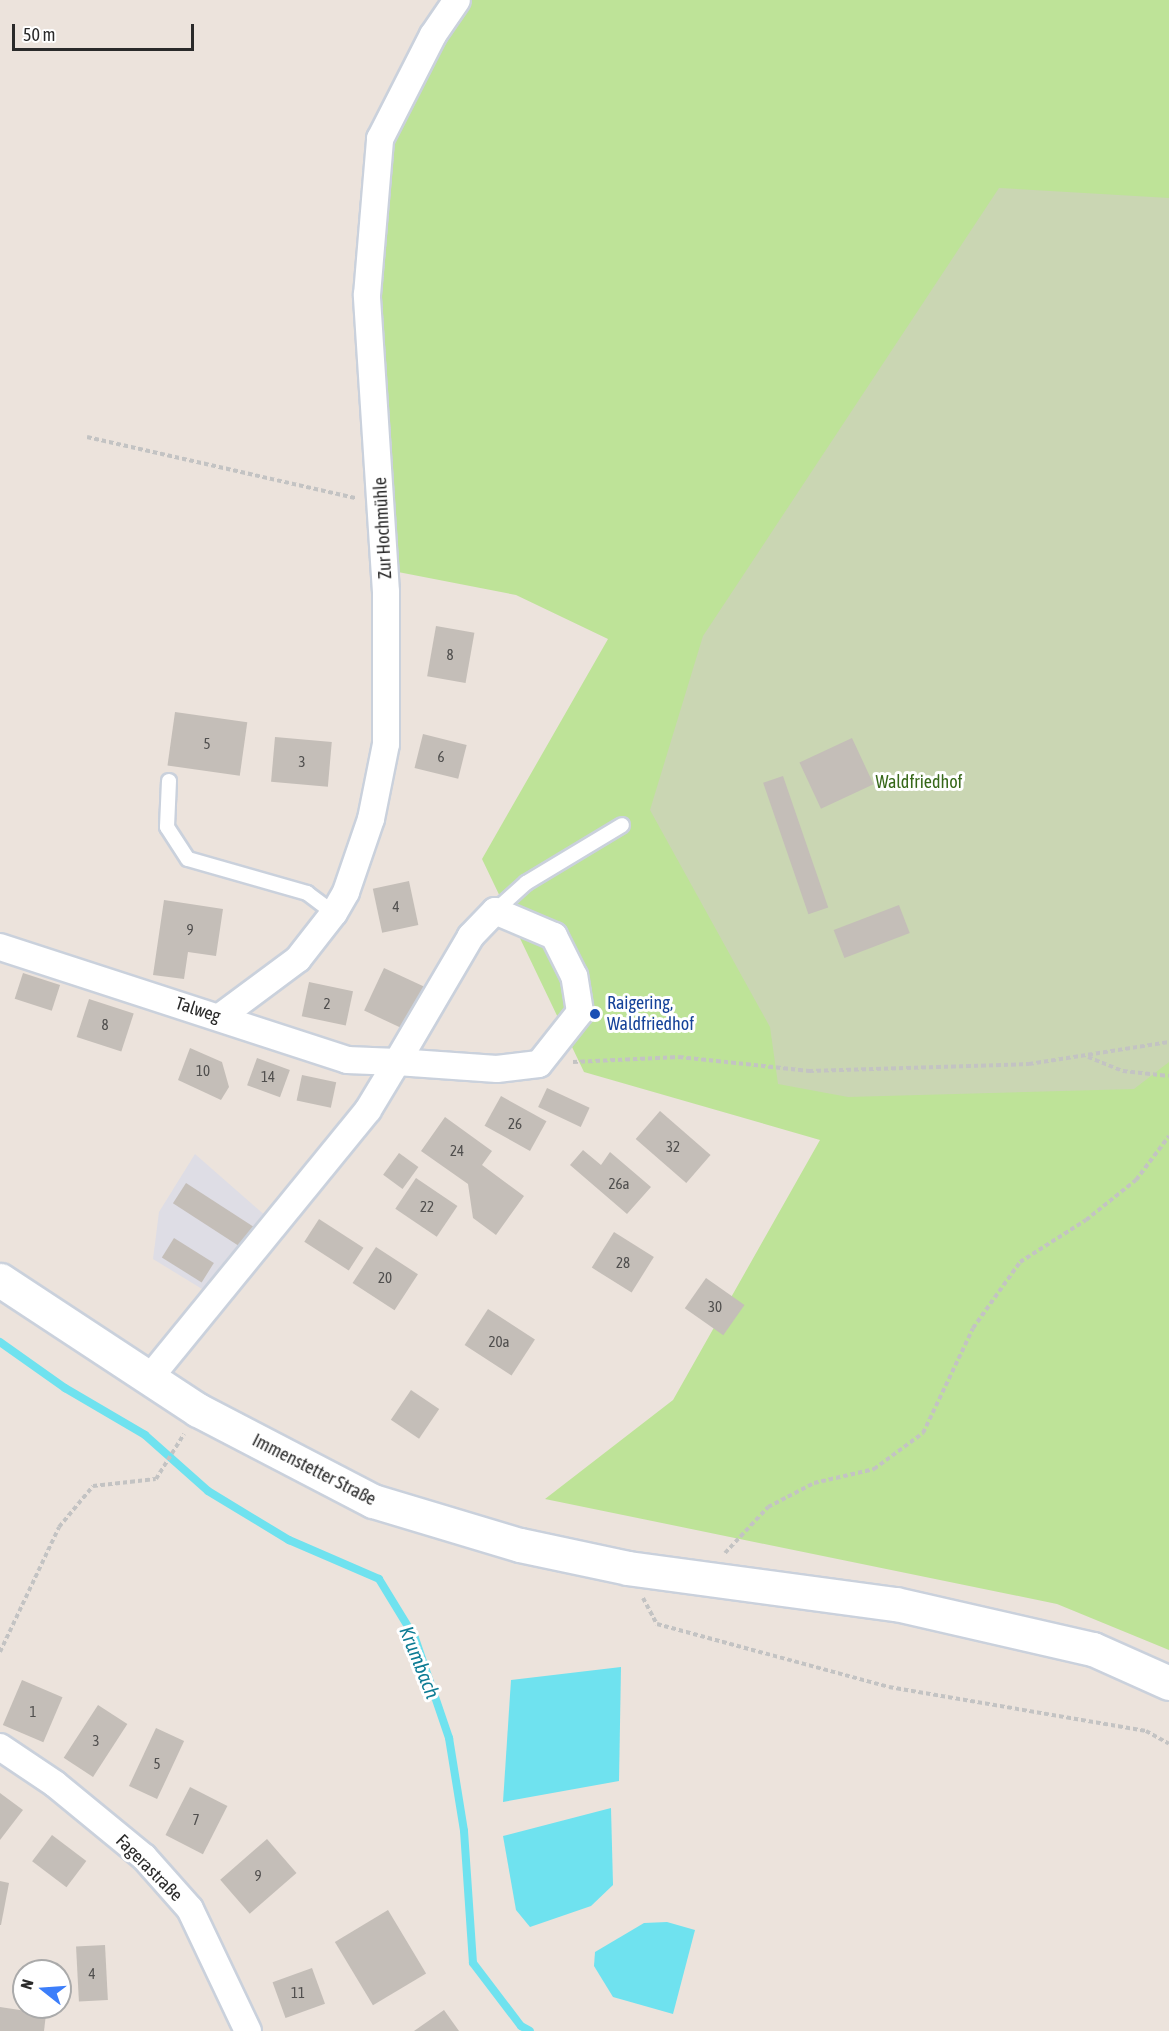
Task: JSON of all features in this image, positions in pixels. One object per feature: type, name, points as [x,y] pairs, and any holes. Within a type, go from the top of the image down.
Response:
[{"type":"main road","name":"Immenstetter Straße","points":[[0,1280],[198,1410],[373,1501],[520,1545],[628,1568],[700,1580],[896,1604],[1093,1649],[1169,1683]]},
{"type":"street","name":"Zur Hochmühle","points":[[220,1017],[298,959],[334,913],[346,892],[371,819],[386,744],[382,504],[367,295],[380,139],[433,35],[457,0]]},
{"type":"street","points":[[150,1377],[368,1110],[471,936],[495,911],[554,936],[574,976],[580,1012],[539,1064]]},
{"type":"street","name":"Talweg","points":[[0,947],[347,1060],[497,1069],[539,1064]]},
{"type":"street","name":"Fagerastraße","points":[[0,1747],[55,1784],[144,1857],[190,1909],[248,2031]]},
{"type":"lane","points":[[169,781],[167,827],[188,859],[307,892],[334,913]]},
{"type":"lane","points":[[495,911],[526,883],[622,825]]},
{"type":"path","points":[[87,437],[382,504]]},
{"type":"path","points":[[539,1064],[679,1057],[809,1071],[1029,1064],[1087,1057],[1169,1042]]},
{"type":"path","points":[[1087,1057],[1124,1071],[1169,1076]]},
{"type":"path","points":[[700,1580],[768,1507],[814,1483],[874,1469],[923,1433],[973,1328],[1020,1262],[1086,1220],[1136,1180],[1169,1136]]},
{"type":"path","points":[[0,1652],[59,1527],[93,1486],[156,1479],[178,1443]]},
{"type":"path","points":[[628,1568],[657,1624],[889,1687],[1146,1731],[1169,1744]]},
{"type":"shaded area","points":[[195,1154],[267,1217],[207,1292],[153,1259],[159,1212]]},
{"type":"green space","points":[[457,0],[1169,0],[1169,1650],[1057,1604],[545,1499],[673,1400],[820,1140],[584,1072],[482,859],[608,639],[516,595],[398,572],[382,505],[367,295],[380,139]]},
{"type":"green space","name":"Waldfriedhof","points":[[999,188],[1169,198],[1169,1062],[1134,1089],[848,1097],[778,1084],[770,1027],[650,810],[703,636]]},
{"type":"water","points":[[621,1667],[619,1781],[503,1802],[511,1680]]},
{"type":"water","points":[[611,1808],[613,1885],[591,1906],[530,1927],[516,1910],[503,1836]]},
{"type":"water","points":[[667,1922],[695,1930],[673,2014],[613,1997],[594,1966],[595,1952],[644,1923]]},
{"type":"building","points":[[436,626],[474,633],[466,683],[427,676]]},
{"type":"building","points":[[175,712],[247,722],[240,776],[167,765]]},
{"type":"building","points":[[423,734],[467,745],[458,779],[415,768]]},
{"type":"building","points":[[275,737],[332,742],[328,787],[271,782]]},
{"type":"building","points":[[852,738],[874,784],[821,809],[799,763]]},
{"type":"building","points":[[783,776],[828,907],[808,914],[763,783]]},
{"type":"building","points":[[409,881],[418,925],[382,933],[373,889]]},
{"type":"building","points":[[164,900],[223,909],[216,956],[188,952],[184,979],[153,975]]},
{"type":"building","points":[[899,905],[910,933],[844,958],[834,930]]},
{"type":"building","points":[[384,968],[427,988],[407,1030],[364,1011]]},
{"type":"building","points":[[23,973],[60,985],[52,1011],[15,999]]},
{"type":"building","points":[[309,982],[353,991],[346,1026],[302,1016]]},
{"type":"building","points":[[89,999],[134,1014],[121,1052],[77,1037]]},
{"type":"building","points":[[190,1048],[222,1062],[229,1087],[221,1100],[178,1080]]},
{"type":"building","points":[[257,1058],[290,1070],[280,1097],[247,1085]]},
{"type":"building","points":[[302,1075],[336,1082],[331,1108],[297,1100]]},
{"type":"building","points":[[547,1088],[590,1108],[581,1127],[538,1107]]},
{"type":"building","points":[[501,1096],[546,1121],[530,1151],[485,1126]]},
{"type":"building","points":[[660,1111],[711,1155],[686,1183],[636,1139]]},
{"type":"building","points":[[445,1117],[492,1151],[482,1165],[524,1196],[496,1235],[473,1218],[468,1184],[421,1151]]},
{"type":"building","points":[[583,1150],[601,1165],[610,1152],[651,1187],[627,1214],[570,1165]]},
{"type":"building","points":[[399,1153],[418,1167],[403,1189],[383,1175]]},
{"type":"building","points":[[416,1178],[457,1206],[437,1237],[395,1209]]},
{"type":"building","points":[[186,1183],[254,1227],[241,1247],[173,1203]]},
{"type":"building","points":[[319,1219],[363,1248],[349,1271],[304,1242]]},
{"type":"building","points":[[614,1232],[654,1257],[632,1293],[592,1268]]},
{"type":"building","points":[[174,1238],[214,1263],[202,1282],[162,1258]]},
{"type":"building","points":[[376,1247],[418,1274],[395,1310],[353,1283]]},
{"type":"building","points":[[706,1278],[745,1305],[723,1335],[685,1308]]},
{"type":"building","points":[[488,1309],[535,1339],[512,1376],[465,1345]]},
{"type":"building","points":[[411,1390],[439,1409],[419,1439],[391,1420]]},
{"type":"building","points":[[22,1680],[63,1697],[43,1742],[3,1725]]},
{"type":"building","points":[[98,1705],[127,1724],[93,1777],[64,1758]]},
{"type":"building","points":[[156,1728],[184,1741],[157,1799],[129,1786]]},
{"type":"building","points":[[190,1787],[227,1806],[203,1854],[165,1835]]},
{"type":"building","points":[[0,1793],[23,1810],[0,1840]]},
{"type":"building","points":[[52,1835],[86,1861],[66,1887],[32,1861]]},
{"type":"building","points":[[267,1839],[297,1873],[250,1914],[220,1880]]},
{"type":"building","points":[[0,1881],[9,1883],[1,1925],[0,1925]]},
{"type":"building","points":[[388,1910],[426,1973],[373,2005],[335,1942]]},
{"type":"building","points":[[105,1945],[108,2000],[79,2001],[76,1947]]},
{"type":"building","points":[[312,1968],[325,2004],[286,2018],[273,1982]]},
{"type":"building","points":[[0,2007],[12,2009],[12,2019],[45,2019],[44,2031],[0,2031]]},
{"type":"building","points":[[444,2010],[459,2031],[414,2031]]},
{"type":"waterway","name":"Krumbach","points":[[0,1342],[65,1388],[145,1435],[208,1491],[289,1540],[379,1579],[415,1638],[449,1738],[464,1831],[473,1963],[521,2026],[530,2031]]},
{"type":"place","name":"Raigering, Waldfriedhof","points":[[595,1014]]}]
